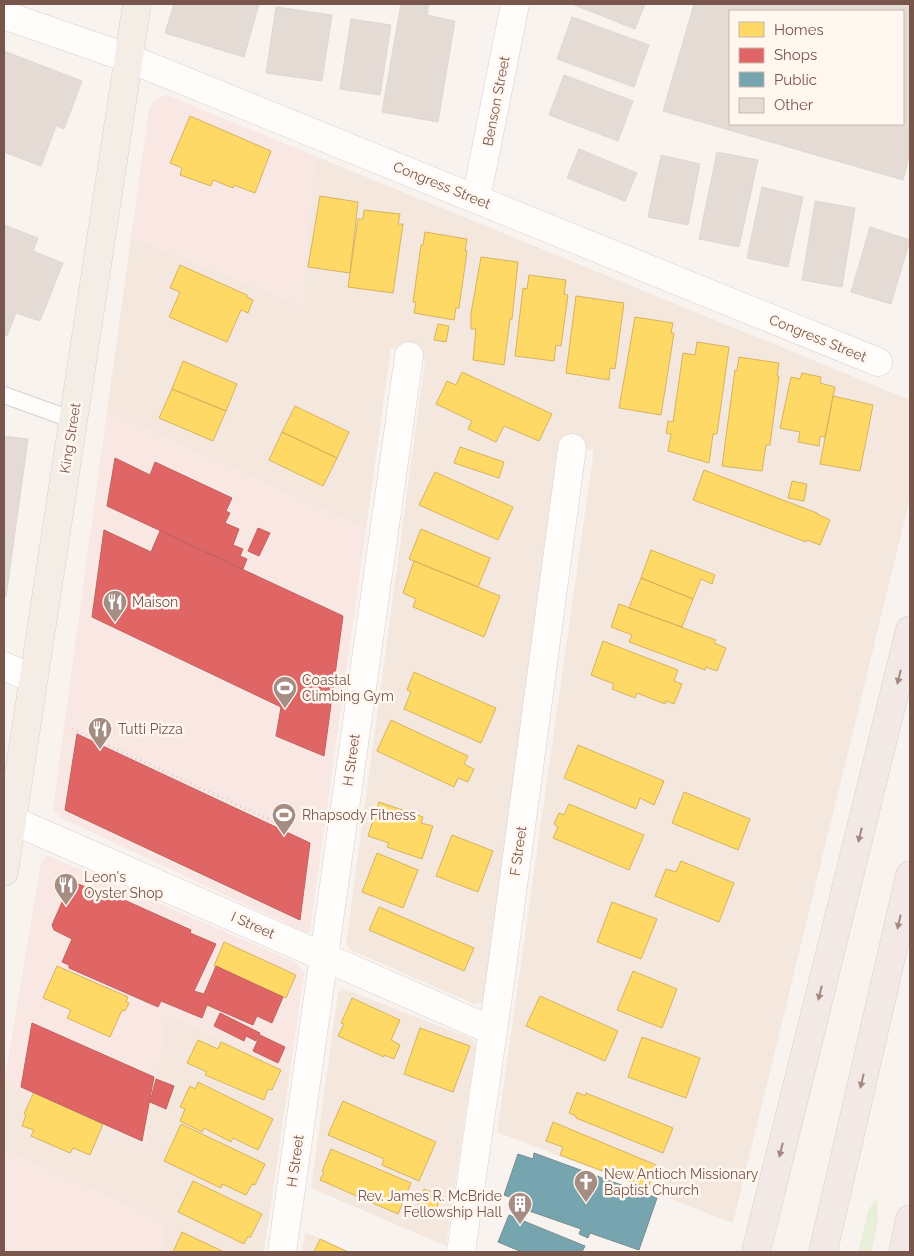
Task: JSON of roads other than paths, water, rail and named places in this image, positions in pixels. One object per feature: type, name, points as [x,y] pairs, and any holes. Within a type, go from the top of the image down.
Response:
[{"type":"highway","points":[[756,1252],[910,630]]},
{"type":"highway","points":[[822,1252],[910,875]]},
{"type":"highway","points":[[904,1252],[910,1219]]},
{"type":"main road","name":"King Street","points":[[4,872],[137,4]]},
{"type":"street","name":"Benson Street","points":[[476,199],[515,4]]},
{"type":"street","name":"Congress Street","points":[[4,15],[128,58],[878,362]]},
{"type":"street","name":"H Street","points":[[282,1252],[409,356]]},
{"type":"street","name":"F Street","points":[[461,1252],[572,448]]},
{"type":"street","points":[[4,666],[33,679]]},
{"type":"street","name":"I Street","points":[[12,820],[493,1031]]},
{"type":"lane","points":[[4,395],[73,420]]},
{"type":"place","name":"Maison","points":[[115,623]]},
{"type":"place","name":"Coastal Climbing Gym","points":[[285,709]]},
{"type":"place","name":"Tutti Pizza","points":[[100,750]]},
{"type":"place","name":"Rhapsody Fitness","points":[[284,836]]},
{"type":"place","name":"Leon's Oyster Shop","points":[[66,906]]},
{"type":"place","name":"New Antioch Missionary Baptist Church","points":[[586,1203]]},
{"type":"place","name":"Rev. James R. McBride Fellowship Hall","points":[[520,1225]]}]
